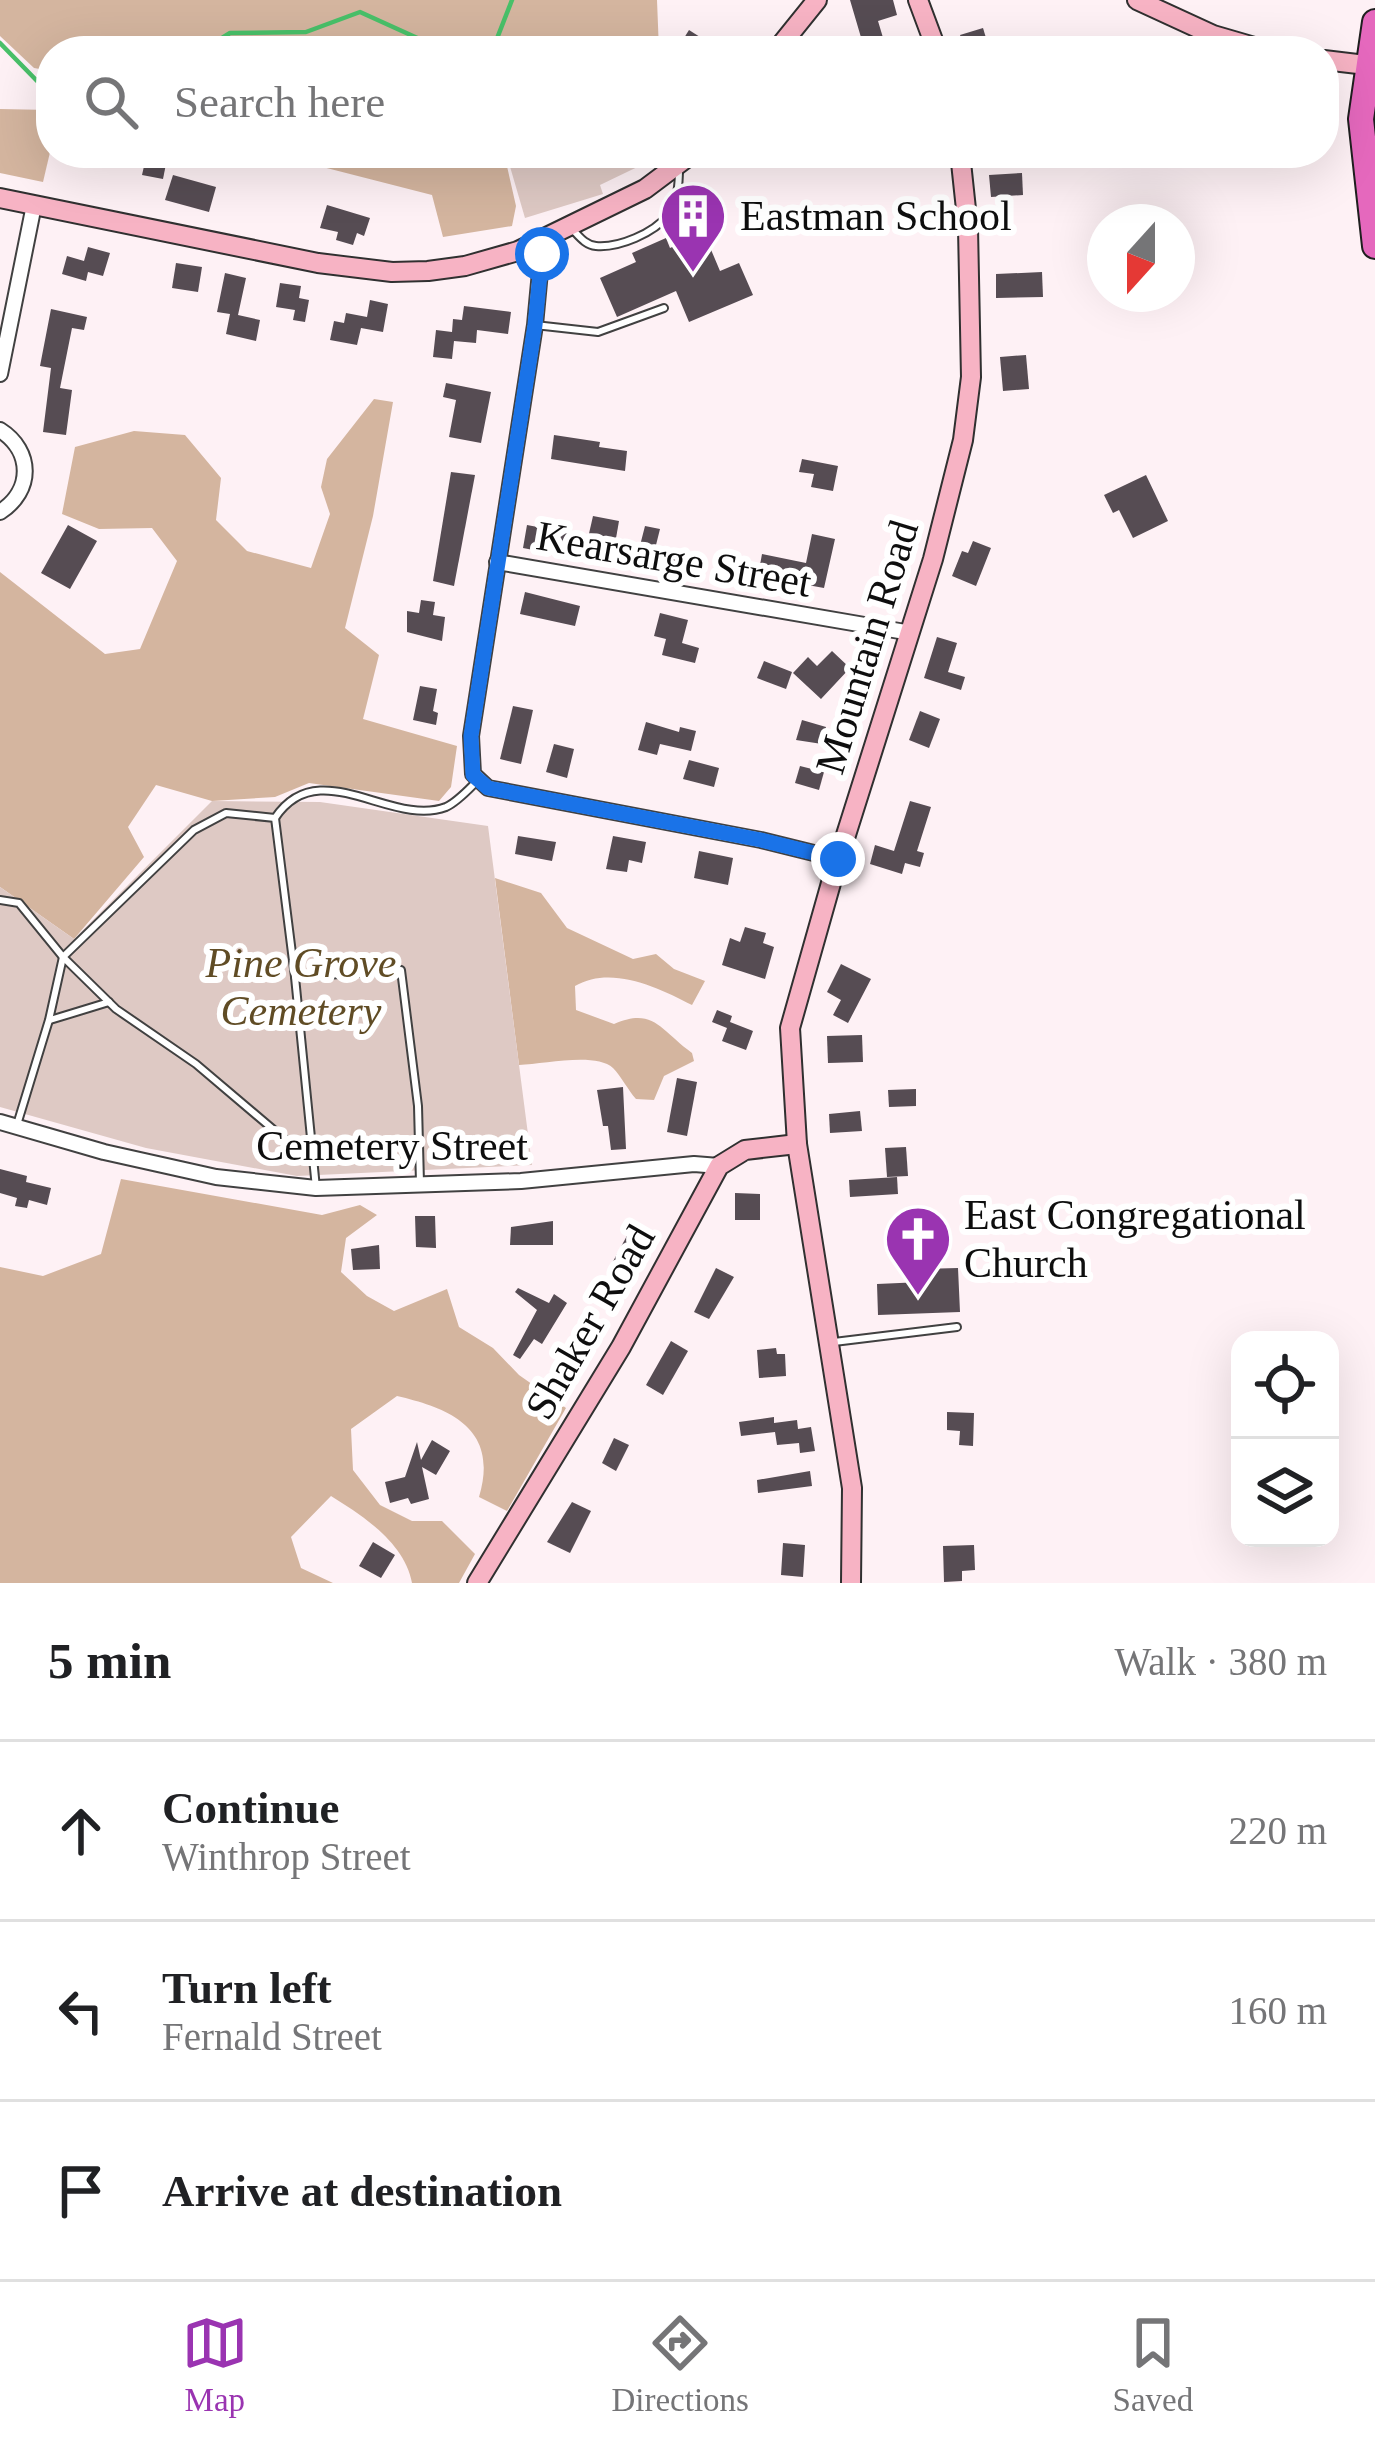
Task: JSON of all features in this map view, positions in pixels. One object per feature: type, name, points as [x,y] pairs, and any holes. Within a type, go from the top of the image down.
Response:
[{"type":"highway","points":[[1375,22],[1361,119],[1375,246]]},
{"type":"main road","points":[[788,36],[817,0]]},
{"type":"main road","points":[[1136,0],[1163,5],[1216,36]]},
{"type":"main road","points":[[925,5],[933,36]]},
{"type":"main road","points":[[1339,62],[1371,65]]},
{"type":"main road","points":[[0,198],[318,263],[392,272],[465,266],[543,240],[645,190],[675,168]]},
{"type":"main road","name":"Mountain Road","points":[[851,1583],[852,1488],[797,1144],[790,1028],[949,500],[971,377],[968,228],[962,168]]},
{"type":"main road","points":[[718,1166],[745,1150],[797,1144]]},
{"type":"main road","name":"Shaker Road","points":[[477,1583],[622,1347],[718,1166]]},
{"type":"street","points":[[0,374],[34,206]]},
{"type":"street","points":[[543,240],[535,325],[471,736],[476,777],[488,788],[838,859]]},
{"type":"street","points":[[0,430],[18,446],[26,470],[19,495],[0,512]]},
{"type":"street","name":"Kearsarge Street","points":[[497,562],[910,633]]},
{"type":"street","name":"Cemetery Street","points":[[0,1122],[216,1177],[316,1188],[521,1181],[694,1164],[718,1166]]},
{"type":"lane","points":[[570,226],[583,241],[596,246],[644,234],[669,214],[684,168]]},
{"type":"lane","points":[[535,325],[598,332],[664,308]]},
{"type":"lane","points":[[316,1188],[275,818],[289,798],[334,791],[412,808],[445,808],[476,777]]},
{"type":"lane","points":[[16,1128],[63,956],[194,830],[226,813],[275,818]]},
{"type":"lane","points":[[0,900],[20,903],[63,956],[110,1002],[196,1064],[314,1165]]},
{"type":"lane","points":[[295,977],[401,970],[418,1106],[420,1183]]},
{"type":"lane","points":[[49,1020],[110,1002]]},
{"type":"lane","points":[[830,1342],[957,1327]]},
{"type":"shaded area","points":[[0,0],[657,0],[658,36],[36,36],[36,68],[0,36]]},
{"type":"shaded area","points":[[0,109],[36,110],[36,168],[46,168],[43,182],[0,173]]},
{"type":"shaded area","points":[[327,168],[507,168],[516,206],[512,226],[443,237],[432,195]]},
{"type":"shaded area","points":[[374,399],[393,402],[373,516],[345,628],[379,655],[363,719],[457,746],[451,787],[439,801],[309,783],[275,797],[212,801],[156,785],[128,827],[144,857],[74,939],[0,887],[0,572],[105,654],[140,649],[177,561],[152,528],[99,529],[62,514],[75,447],[134,431],[185,435],[221,478],[216,520],[247,551],[311,568],[330,514],[321,487],[327,459]]},
{"type":"shaded area","points":[[495,878],[541,893],[567,928],[633,959],[656,954],[674,969],[705,981],[692,1005],[619,978],[575,986],[576,1010],[614,1024],[648,1020],[692,1053],[694,1061],[664,1076],[654,1100],[636,1099],[605,1063],[519,1065]]},
{"type":"shaded area","points":[[121,1179],[322,1215],[360,1205],[377,1215],[346,1238],[341,1272],[367,1296],[394,1311],[447,1289],[459,1327],[493,1348],[519,1375],[566,1408],[507,1511],[479,1497],[484,1474],[477,1439],[453,1416],[397,1396],[351,1429],[353,1470],[380,1505],[412,1521],[442,1521],[475,1554],[459,1583],[412,1583],[392,1543],[331,1496],[291,1537],[301,1568],[333,1583],[0,1583],[0,1267],[43,1276],[101,1254]]},
{"type":"green space","points":[[510,168],[635,168],[600,185],[603,194],[525,218]]},
{"type":"green space","name":"Pine Grove Cemetery","points":[[212,801],[320,802],[488,826],[532,1165],[297,1176],[146,1148],[0,1107],[0,887],[74,939]]},
{"type":"building","points":[[850,0],[893,0],[897,15],[878,21],[882,36],[861,36]]},
{"type":"building","points":[[983,28],[985,36],[960,36]]},
{"type":"building","points":[[144,168],[165,168],[163,179],[142,175]]},
{"type":"building","points":[[1022,173],[1023,195],[991,197],[989,175]]},
{"type":"building","points":[[173,175],[216,187],[209,212],[165,200]]},
{"type":"building","points":[[327,205],[370,218],[364,236],[357,233],[353,245],[336,240],[338,232],[320,228]]},
{"type":"building","name":"Eastman School","points":[[704,233],[720,271],[739,263],[753,295],[689,322],[676,291],[617,317],[600,278],[636,262],[632,253],[666,238],[670,248]]},
{"type":"building","points":[[88,247],[110,253],[103,276],[88,272],[86,281],[62,274],[67,256],[84,261]]},
{"type":"building","points":[[176,263],[202,267],[198,292],[172,288]]},
{"type":"building","points":[[1042,272],[1043,297],[996,298],[996,274]]},
{"type":"building","points":[[225,273],[246,278],[238,315],[260,320],[256,341],[226,334],[230,314],[217,312]]},
{"type":"building","points":[[280,283],[301,286],[299,298],[309,300],[305,322],[293,320],[295,310],[276,307]]},
{"type":"building","points":[[370,300],[388,304],[383,332],[361,328],[357,345],[330,340],[334,321],[344,323],[346,313],[367,317]]},
{"type":"building","points":[[464,306],[511,312],[508,334],[477,330],[476,343],[454,341],[452,359],[433,357],[436,330],[452,332],[453,319],[462,320]]},
{"type":"building","points":[[51,309],[87,317],[84,330],[72,328],[60,388],[72,390],[66,435],[43,432],[51,368],[40,366]]},
{"type":"building","points":[[1026,355],[1029,389],[1003,391],[1000,357]]},
{"type":"building","points":[[446,383],[491,392],[481,443],[449,437],[456,400],[443,397]]},
{"type":"building","points":[[554,435],[627,451],[625,471],[551,459]]},
{"type":"building","points":[[802,459],[838,466],[833,491],[811,487],[814,474],[799,472]]},
{"type":"building","points":[[451,472],[475,475],[454,586],[433,581]]},
{"type":"building","points":[[1146,475],[1168,521],[1133,538],[1119,510],[1113,513],[1104,495]]},
{"type":"building","points":[[593,516],[619,521],[615,544],[588,538]]},
{"type":"building","points":[[68,525],[97,541],[70,589],[41,573]]},
{"type":"building","points":[[527,525],[585,536],[582,550],[571,548],[569,557],[523,548]]},
{"type":"building","points":[[645,526],[660,529],[655,549],[676,555],[671,575],[635,565]]},
{"type":"building","points":[[812,534],[835,539],[824,588],[758,576],[762,554],[806,563]]},
{"type":"building","points":[[973,541],[991,548],[976,586],[952,576],[962,551],[968,553]]},
{"type":"building","points":[[525,592],[580,606],[575,626],[520,614]]},
{"type":"building","points":[[421,600],[435,602],[433,615],[445,617],[442,641],[407,632],[407,611],[419,613]]},
{"type":"building","points":[[660,613],[688,620],[682,643],[699,648],[695,663],[662,655],[666,639],[654,636]]},
{"type":"building","points":[[937,637],[957,643],[948,672],[965,677],[961,690],[924,678]]},
{"type":"building","points":[[832,651],[850,668],[821,699],[793,673],[808,657],[817,666]]},
{"type":"building","points":[[764,661],[792,672],[786,689],[757,678]]},
{"type":"building","points":[[420,686],[437,689],[436,725],[413,720]]},
{"type":"building","points":[[513,706],[533,710],[521,764],[500,759]]},
{"type":"building","points":[[920,711],[940,719],[929,748],[909,740]]},
{"type":"building","points":[[802,720],[826,727],[822,744],[796,740]]},
{"type":"building","points":[[646,722],[679,732],[680,727],[696,731],[691,751],[660,744],[657,755],[638,750]]},
{"type":"building","points":[[554,744],[574,749],[567,778],[546,772]]},
{"type":"building","points":[[689,760],[719,768],[714,787],[683,779]]},
{"type":"building","points":[[800,766],[824,772],[819,790],[795,783]]},
{"type":"building","points":[[910,801],[931,807],[917,851],[924,853],[920,867],[905,863],[902,874],[870,864],[875,845],[894,851]]},
{"type":"building","points":[[518,836],[556,842],[552,861],[515,854]]},
{"type":"building","points":[[613,836],[646,842],[642,863],[629,860],[627,872],[606,869]]},
{"type":"building","points":[[699,851],[733,858],[728,885],[694,878]]},
{"type":"building","points":[[745,927],[766,933],[763,943],[774,947],[765,979],[722,965],[730,938],[740,942]]},
{"type":"building","points":[[841,964],[871,979],[848,1023],[833,1015],[841,1000],[827,992]]},
{"type":"building","points":[[717,1010],[732,1016],[730,1022],[753,1031],[746,1050],[722,1041],[727,1028],[712,1022]]},
{"type":"building","points":[[862,1035],[863,1062],[828,1063],[827,1036]]},
{"type":"building","points":[[677,1078],[697,1082],[687,1136],[667,1132]]},
{"type":"building","points":[[623,1087],[626,1149],[611,1150],[597,1090]]},
{"type":"building","points":[[916,1089],[916,1106],[889,1107],[888,1090]]},
{"type":"building","points":[[860,1111],[862,1131],[830,1133],[829,1114]]},
{"type":"building","points":[[906,1147],[908,1176],[887,1177],[885,1148]]},
{"type":"building","points":[[0,1169],[51,1188],[47,1205],[29,1200],[27,1208],[15,1206],[17,1198],[0,1193]]},
{"type":"building","points":[[897,1177],[898,1194],[850,1197],[849,1180]]},
{"type":"building","points":[[735,1193],[760,1194],[760,1220],[735,1220]]},
{"type":"building","points":[[415,1216],[435,1216],[436,1248],[416,1247]]},
{"type":"building","points":[[553,1221],[553,1245],[510,1245],[511,1227]]},
{"type":"building","points":[[629,1232],[642,1239],[625,1274],[610,1267]]},
{"type":"building","points":[[379,1245],[380,1269],[353,1270],[351,1249]]},
{"type":"building","points":[[716,1268],[734,1277],[709,1319],[694,1312]]},
{"type":"building","name":"East Congregational Church","points":[[958,1268],[960,1312],[878,1315],[877,1284],[922,1282],[921,1269]]},
{"type":"building","points":[[518,1288],[549,1303],[554,1294],[567,1303],[542,1344],[534,1339],[520,1359],[513,1355],[537,1310],[515,1292]]},
{"type":"building","points":[[671,1341],[688,1351],[663,1395],[646,1385]]},
{"type":"building","points":[[776,1348],[777,1354],[785,1354],[786,1376],[759,1378],[757,1350]]},
{"type":"building","points":[[947,1412],[974,1413],[973,1446],[959,1445],[960,1431],[947,1430]]},
{"type":"building","points":[[774,1417],[774,1423],[797,1420],[798,1429],[811,1427],[815,1451],[800,1453],[799,1443],[777,1445],[775,1432],[741,1436],[739,1422]]},
{"type":"building","points":[[614,1438],[629,1445],[616,1471],[602,1463]]},
{"type":"building","points":[[432,1440],[450,1451],[436,1475],[422,1467],[429,1499],[390,1503],[385,1482],[405,1477],[417,1442],[421,1460]]},
{"type":"building","points":[[810,1471],[812,1486],[758,1493],[757,1480]]},
{"type":"building","points":[[572,1502],[591,1511],[570,1553],[547,1542]]},
{"type":"building","points":[[373,1542],[395,1555],[381,1578],[359,1566]]},
{"type":"building","points":[[783,1543],[805,1545],[803,1577],[781,1575]]},
{"type":"building","points":[[974,1545],[975,1570],[962,1571],[962,1581],[944,1582],[943,1546]]},
{"type":"waterway","points":[[498,36],[512,0]]},
{"type":"waterway","points":[[225,36],[306,32],[360,12],[413,36]]},
{"type":"waterway","points":[[0,43],[36,80]]},
{"type":"place","name":"Eastman School","points":[[693,275]]},
{"type":"place","name":"East Congregational Church","points":[[918,1298]]},
{"type":"route","points":[[542,254],[471,736],[473,775],[488,788],[838,859]]}]
